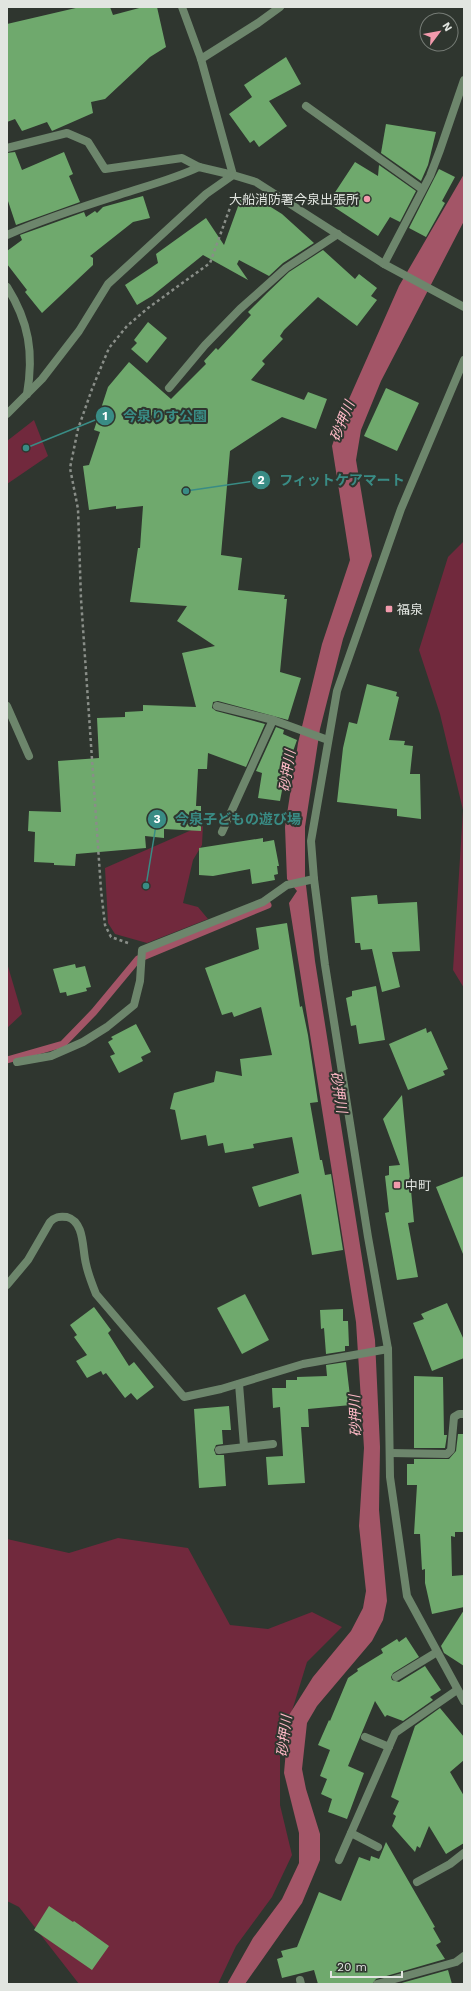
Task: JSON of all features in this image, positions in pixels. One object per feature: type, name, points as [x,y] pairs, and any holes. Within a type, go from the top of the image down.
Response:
[{"type":"street","points":[[182,7],[201,59],[233,175]]},
{"type":"street","points":[[201,59],[258,23],[280,7]]},
{"type":"street","points":[[384,264],[440,150],[464,80]]},
{"type":"street","points":[[306,106],[422,189]]},
{"type":"street","points":[[7,148],[67,133],[88,142],[105,169],[182,158],[199,166],[256,182],[384,264],[464,307]]},
{"type":"street","points":[[7,235],[36,222],[183,175],[199,166]]},
{"type":"street","points":[[7,414],[42,379],[79,331],[108,284],[206,194],[233,175]]},
{"type":"street","points":[[169,388],[205,345],[240,309],[286,268],[338,234]]},
{"type":"street","points":[[7,287],[17,302],[27,329],[31,356],[28,394]]},
{"type":"street","points":[[339,1860],[395,1733],[462,1695],[407,1596],[390,1477],[388,1349],[366,1221],[314,879],[311,841],[337,691],[401,509],[464,360]]},
{"type":"street","points":[[7,706],[29,756]]},
{"type":"street","points":[[217,706],[273,720],[328,740]]},
{"type":"street","points":[[222,832],[273,720]]},
{"type":"street","points":[[16,1062],[51,1056],[83,1042],[107,1027],[134,1005],[140,981],[142,950],[256,905],[287,885],[314,879]]},
{"type":"street","points":[[7,1284],[28,1260],[50,1222],[54,1218],[62,1216],[70,1218],[77,1224],[80,1230],[90,1281],[96,1294],[184,1398],[239,1384],[303,1364],[388,1349]]},
{"type":"street","points":[[239,1384],[244,1446]]},
{"type":"street","points":[[390,1453],[447,1454],[451,1450],[454,1417],[459,1414],[464,1414]]},
{"type":"street","points":[[219,1450],[244,1446],[273,1444]]},
{"type":"street","points":[[396,1678],[437,1652]]},
{"type":"street","points":[[365,1737],[389,1747]]},
{"type":"street","points":[[351,1833],[378,1847]]},
{"type":"street","points":[[417,1882],[450,1864],[464,1853]]},
{"type":"street","points":[[377,1984],[399,1981],[456,1962],[464,1956]]},
{"type":"path","points":[[142,950],[111,937],[105,924],[97,852],[90,749],[89,700],[81,599],[78,509],[70,468],[78,429],[92,389],[109,348],[127,326],[148,308],[210,263],[235,195],[233,175]]},
{"type":"shaded area","points":[[34,420],[48,456],[7,484],[7,441]]},
{"type":"shaded area","points":[[464,541],[464,988],[453,970],[463,810],[440,714],[419,650],[448,557]]},
{"type":"shaded area","points":[[203,825],[202,845],[193,860],[183,903],[198,907],[208,919],[147,943],[115,934],[108,923],[105,868]]},
{"type":"shaded area","points":[[7,963],[22,1014],[7,1028]]},
{"type":"shaded area","points":[[118,1538],[188,1548],[230,1625],[268,1629],[312,1612],[342,1627],[307,1662],[280,1750],[280,1805],[292,1855],[272,1897],[236,1946],[218,1984],[79,1984],[19,1907],[7,1901],[7,1539],[69,1553]]},
{"type":"water","name":"砂押川","points":[[464,174],[464,221],[381,381],[361,430],[356,460],[372,556],[343,639],[320,729],[305,827],[305,877],[315,961],[375,1340],[380,1447],[379,1510],[387,1601],[383,1620],[372,1641],[317,1706],[307,1723],[302,1769],[306,1789],[320,1834],[320,1860],[302,1903],[245,1984],[227,1984],[253,1938],[282,1899],[299,1863],[299,1833],[284,1773],[289,1715],[313,1677],[351,1631],[363,1608],[366,1591],[359,1526],[364,1448],[356,1322],[289,903],[297,891],[287,879],[285,827],[298,743],[322,644],[350,560],[332,446],[345,408],[399,286]]},
{"type":"building","points":[[80,7],[110,7],[113,15],[143,7],[157,7],[166,47],[150,57],[105,99],[91,102],[93,113],[52,131],[47,122],[22,131],[15,119],[7,122],[7,24]]},
{"type":"building","points":[[286,57],[301,84],[269,101],[287,126],[259,147],[254,140],[250,143],[229,114],[252,97],[244,85]]},
{"type":"building","points":[[386,124],[436,132],[428,165],[421,181],[381,153]]},
{"type":"building","points":[[15,152],[22,170],[64,152],[73,174],[69,176],[80,202],[16,225],[7,198],[7,153]]},
{"type":"building","name":"大船消防署今泉出張所","points":[[355,162],[378,176],[379,165],[416,191],[400,222],[390,217],[378,236],[328,203]]},
{"type":"building","points":[[439,169],[455,177],[442,201],[445,203],[426,237],[409,228]]},
{"type":"building","points":[[143,196],[150,218],[133,222],[90,256],[93,258],[93,265],[42,313],[25,292],[27,290],[7,264],[7,251],[22,240],[20,235],[84,212],[86,217],[95,211],[97,213],[103,207]]},
{"type":"building","points":[[251,197],[257,200],[258,199],[282,214],[314,243],[283,263],[269,276],[239,260],[237,264],[248,280],[203,255],[152,296],[137,305],[125,285],[158,263],[156,254],[206,218],[224,245],[241,198]]},
{"type":"building","points":[[323,250],[355,279],[359,274],[377,288],[371,296],[377,300],[357,326],[318,297],[284,330],[280,336],[283,339],[262,361],[265,364],[251,380],[304,400],[308,392],[327,399],[316,429],[282,417],[230,451],[221,555],[242,558],[238,590],[285,595],[284,599],[287,599],[280,672],[301,678],[288,720],[218,701],[213,702],[212,708],[216,711],[265,724],[246,767],[208,753],[207,769],[198,769],[196,806],[201,806],[201,831],[164,829],[164,838],[145,836],[146,848],[76,854],[75,866],[34,862],[35,832],[28,831],[29,811],[61,812],[58,761],[99,758],[97,718],[125,717],[125,712],[143,711],[143,705],[196,707],[182,653],[215,646],[177,621],[187,606],[130,602],[138,548],[140,548],[143,506],[116,509],[116,506],[89,510],[83,466],[89,465],[100,432],[94,430],[108,387],[129,362],[171,399],[206,364],[204,361],[216,348],[218,350],[251,315],[248,312],[267,293],[289,272]]},
{"type":"building","points":[[148,322],[167,338],[147,363],[131,349],[137,343],[134,340]]},
{"type":"building","points":[[386,388],[419,403],[397,451],[364,436]]},
{"type":"building","points":[[367,684],[397,692],[396,696],[399,697],[389,740],[405,741],[404,745],[413,746],[410,774],[420,774],[421,819],[397,816],[397,809],[337,802],[343,748],[349,722],[357,724]]},
{"type":"building","points":[[276,727],[284,730],[283,734],[297,740],[290,760],[289,786],[283,785],[280,801],[258,798],[262,773],[256,771]]},
{"type":"building","points":[[263,838],[263,842],[274,840],[279,866],[277,866],[278,874],[274,875],[275,880],[252,884],[250,869],[213,876],[199,875],[199,848]]},
{"type":"building","points":[[377,895],[378,904],[417,902],[420,951],[392,952],[400,987],[382,992],[372,949],[361,950],[360,943],[355,943],[351,897]]},
{"type":"building","points":[[287,923],[300,1007],[302,1006],[308,1035],[318,1102],[310,1103],[320,1160],[322,1160],[325,1175],[331,1174],[343,1250],[312,1255],[301,1194],[259,1207],[252,1187],[299,1173],[292,1137],[253,1144],[254,1148],[225,1153],[223,1143],[208,1146],[206,1135],[181,1140],[175,1110],[170,1109],[174,1093],[214,1082],[216,1071],[242,1076],[240,1059],[272,1055],[261,1007],[234,1017],[232,1012],[222,1015],[205,968],[259,949],[256,928]]},
{"type":"building","points":[[75,964],[76,968],[85,966],[91,987],[86,988],[87,991],[67,996],[66,992],[60,993],[53,969]]},
{"type":"building","points":[[376,986],[385,1040],[359,1044],[356,1025],[351,1026],[346,998],[352,996],[352,991]]},
{"type":"building","points":[[136,1024],[151,1052],[141,1057],[143,1061],[119,1073],[110,1056],[115,1054],[108,1042],[113,1039],[111,1037]]},
{"type":"building","points":[[426,1028],[427,1033],[431,1031],[448,1069],[443,1071],[445,1075],[408,1090],[389,1044]]},
{"type":"building","points":[[402,1095],[414,1222],[408,1223],[418,1277],[397,1280],[385,1213],[389,1212],[385,1176],[389,1175],[389,1166],[400,1165],[383,1119]]},
{"type":"building","points":[[464,1176],[464,1253],[463,1254],[436,1187]]},
{"type":"building","points":[[245,1294],[269,1340],[242,1354],[217,1308]]},
{"type":"building","points":[[447,1303],[464,1340],[464,1358],[432,1371],[413,1323],[424,1319],[421,1314]]},
{"type":"building","points":[[94,1307],[111,1330],[108,1333],[129,1366],[134,1362],[154,1387],[137,1400],[131,1393],[125,1398],[106,1373],[103,1375],[101,1371],[87,1378],[76,1361],[87,1355],[74,1337],[77,1335],[70,1325]]},
{"type":"building","points":[[343,1309],[343,1321],[348,1321],[349,1346],[345,1346],[345,1351],[326,1354],[324,1328],[321,1329],[320,1310]]},
{"type":"building","points":[[346,1362],[351,1405],[308,1409],[309,1427],[301,1427],[305,1483],[268,1485],[266,1457],[283,1456],[280,1407],[273,1408],[272,1388],[286,1388],[286,1380],[297,1380],[297,1377],[327,1376],[326,1365]]},
{"type":"building","points":[[414,1376],[443,1377],[444,1435],[447,1435],[445,1448],[414,1448]]},
{"type":"building","points":[[229,1406],[231,1430],[222,1430],[223,1444],[216,1445],[214,1450],[216,1455],[224,1455],[226,1486],[199,1488],[194,1409]]},
{"type":"building","points":[[458,1434],[464,1434],[464,1532],[455,1532],[455,1537],[451,1536],[452,1576],[464,1575],[464,1607],[432,1614],[425,1583],[425,1569],[422,1570],[420,1534],[414,1534],[417,1485],[407,1485],[407,1464],[414,1464],[414,1459],[449,1459],[456,1451]]},
{"type":"building","points":[[464,1610],[464,1666],[444,1653],[441,1646]]},
{"type":"building","points":[[406,1637],[419,1657],[393,1673],[391,1677],[392,1680],[399,1682],[425,1666],[441,1690],[430,1697],[433,1700],[403,1721],[387,1715],[385,1717],[375,1701],[348,1766],[364,1773],[347,1819],[328,1812],[332,1799],[321,1794],[327,1779],[320,1776],[330,1750],[318,1745],[329,1720],[330,1721],[348,1678],[358,1671],[357,1669],[383,1653],[381,1649],[397,1639],[399,1642]]},
{"type":"building","points":[[440,1708],[464,1737],[464,1760],[450,1772],[464,1796],[464,1843],[446,1854],[429,1826],[420,1848],[417,1846],[415,1852],[392,1826],[396,1816],[393,1814],[399,1801],[391,1797],[415,1726]]},
{"type":"building","points":[[386,1842],[435,1927],[433,1928],[441,1942],[436,1945],[445,1959],[376,1979],[372,1984],[318,1984],[314,1970],[282,1978],[277,1959],[283,1957],[281,1951],[297,1947],[319,1892],[341,1901],[359,1857],[370,1861],[371,1856],[379,1859]]},
{"type":"building","points":[[49,1906],[73,1922],[74,1921],[109,1946],[92,1970],[34,1930]]},
{"type":"building","points":[[448,1970],[452,1984],[398,1984]]},
{"type":"waterway","points":[[7,1060],[63,1044],[94,1012],[138,959],[268,905]]},
{"type":"place","name":"大船消防署今泉出張所","points":[[367,199]]},
{"type":"place","name":"今泉りす公園","points":[[26,448]]},
{"type":"place","name":"フィットケアマート","points":[[186,491]]},
{"type":"place","name":"福泉","points":[[389,609]]},
{"type":"place","name":"今泉子どもの遊び場","points":[[146,886]]},
{"type":"place","name":"中町","points":[[397,1185]]}]
